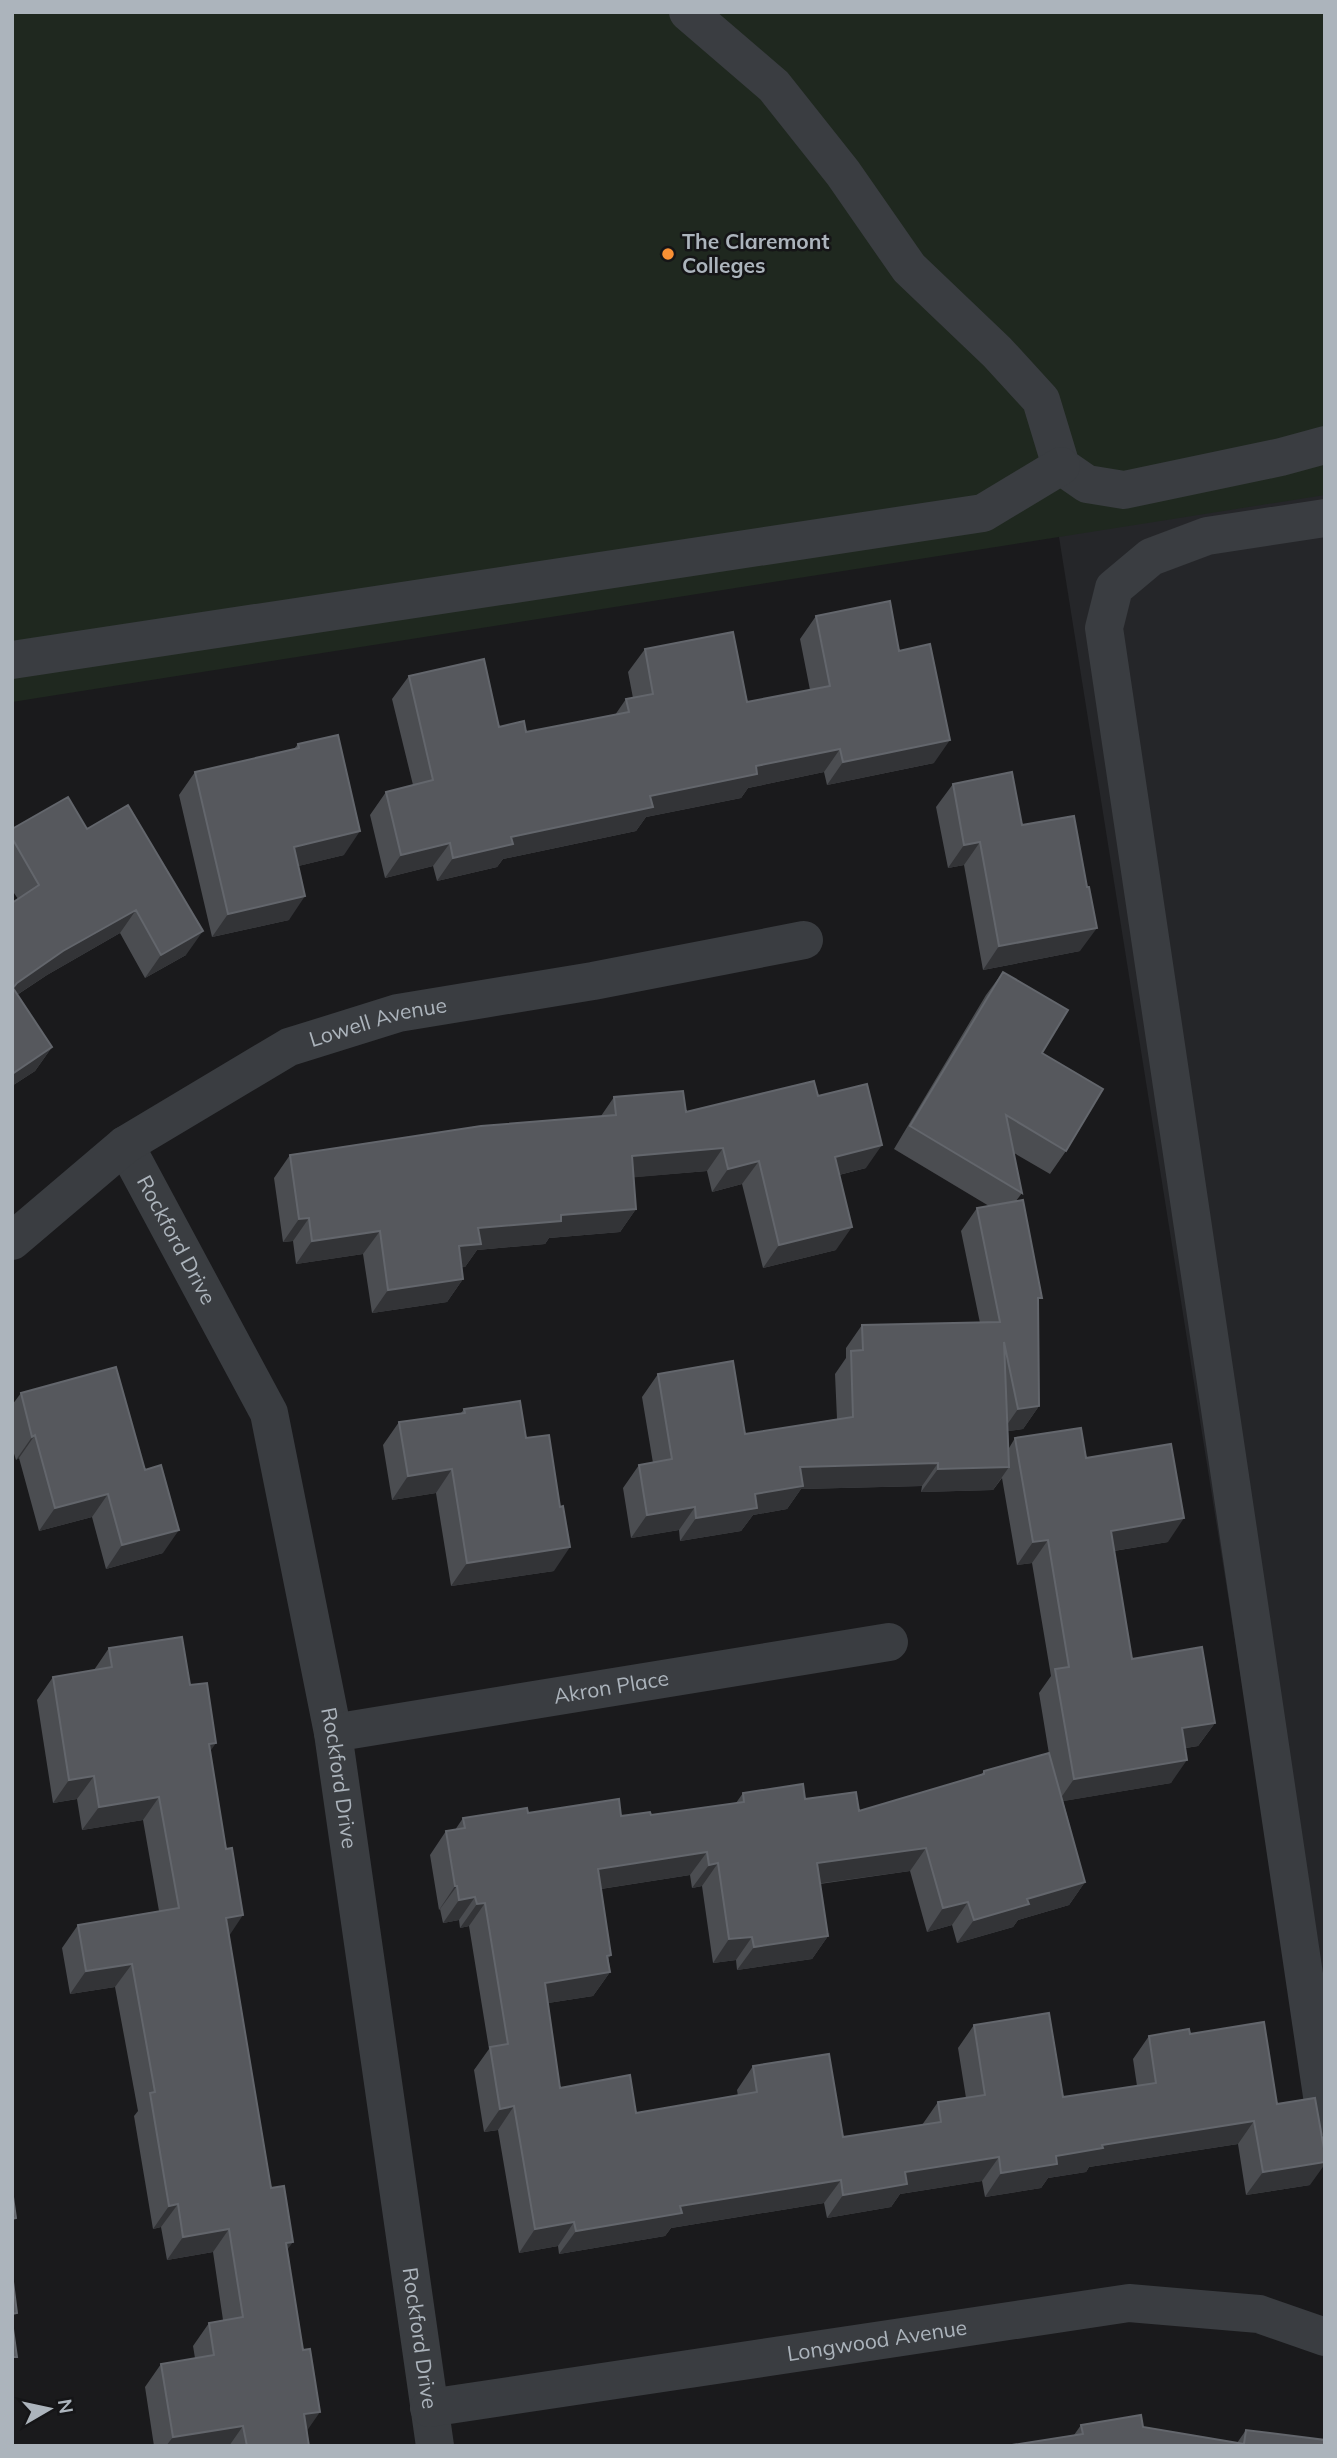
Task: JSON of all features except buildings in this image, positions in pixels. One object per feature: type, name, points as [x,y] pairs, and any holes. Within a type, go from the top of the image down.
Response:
[{"type":"street","points":[[688,12],[774,86],[843,173],[909,268],[997,352],[1041,400],[1061,466],[1087,484],[1125,490],[1325,445]]},
{"type":"street","points":[[12,660],[983,513],[1061,466]]},
{"type":"street","points":[[1325,518],[1207,536],[1151,557],[1114,588],[1104,628],[1320,2049],[1325,2116]]},
{"type":"street","name":"Lowell Avenue","points":[[12,1241],[125,1145],[289,1047],[386,1017],[804,940]]},
{"type":"street","name":"Rockford Drive","points":[[125,1145],[269,1413],[333,1733],[435,2446]]},
{"type":"street","name":"Akron Place","points":[[333,1733],[889,1642]]},
{"type":"street","name":"Longwood Avenue","points":[[429,2408],[1129,2303],[1259,2314],[1325,2337]]},
{"type":"shaded area","points":[[12,12],[1325,12],[1325,2113],[1311,2116],[1059,537]]},
{"type":"shaded area","name":"The Claremont Colleges","points":[[12,12],[1325,12],[1325,495],[12,702]]},
{"type":"place","name":"The Claremont Colleges","points":[[668,254]]}]
